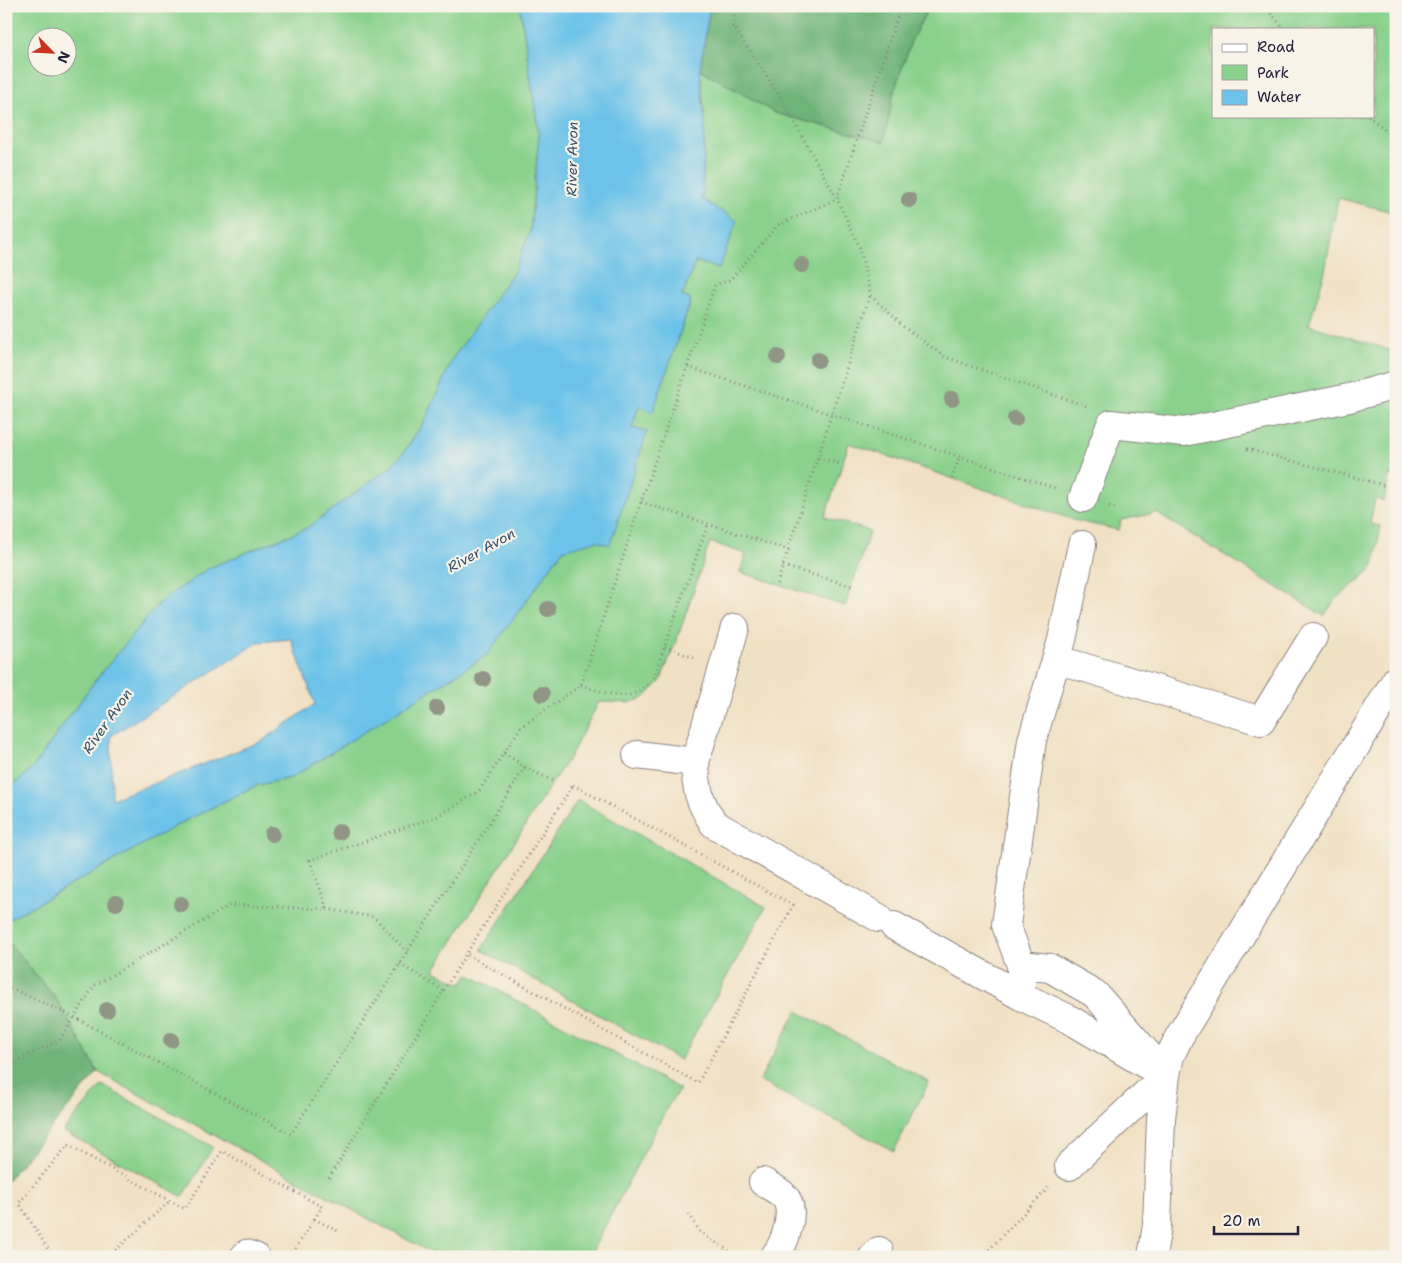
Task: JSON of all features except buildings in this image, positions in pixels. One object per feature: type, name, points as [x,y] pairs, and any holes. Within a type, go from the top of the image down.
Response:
[{"type":"lane","points":[[1083,498],[1111,424],[1184,432],[1330,402],[1396,385]]},
{"type":"lane","points":[[1021,996],[1021,965],[1006,925],[1032,740],[1062,640],[1082,545]]},
{"type":"lane","points":[[735,628],[695,762],[696,785],[704,808],[714,824],[1021,996],[1069,1019],[1166,1076]]},
{"type":"lane","points":[[1056,659],[1262,721],[1313,636]]},
{"type":"lane","points":[[1152,1257],[1157,1225],[1161,1119],[1170,1056],[1179,1037],[1396,680]]},
{"type":"lane","points":[[637,755],[695,762]]},
{"type":"lane","points":[[1021,965],[1050,968],[1095,994],[1166,1076]]},
{"type":"lane","points":[[1069,1166],[1166,1076]]},
{"type":"lane","points":[[763,1182],[784,1195],[790,1203],[790,1220],[779,1251],[774,1257]]},
{"type":"lane","points":[[244,1257],[247,1254],[255,1257]]},
{"type":"path","points":[[735,6],[733,26],[778,93],[838,199],[860,248],[870,295],[777,584]]},
{"type":"path","points":[[327,909],[310,860],[438,816],[479,791],[521,727],[580,685],[715,285],[730,280],[778,225],[838,199],[900,6]]},
{"type":"path","points":[[1264,6],[1284,28]]},
{"type":"path","points":[[1371,118],[1396,138]]},
{"type":"path","points":[[870,295],[904,327],[945,357],[1097,410],[1111,424]]},
{"type":"path","points":[[688,367],[1118,509]]},
{"type":"path","points":[[1242,447],[1387,486]]},
{"type":"path","points":[[952,479],[959,456]]},
{"type":"path","points":[[818,458],[841,464]]},
{"type":"path","points":[[641,502],[788,550]]},
{"type":"path","points":[[580,685],[604,693],[628,695],[642,690],[653,679],[708,524]]},
{"type":"path","points":[[783,566],[852,586]]},
{"type":"path","points":[[665,647],[700,660]]},
{"type":"path","points":[[504,753],[525,767],[553,781]]},
{"type":"path","points":[[6,986],[74,1017],[291,1134],[525,767]]},
{"type":"path","points":[[329,1178],[466,954],[573,785],[793,905],[698,1083],[466,954]]},
{"type":"path","points":[[6,1066],[60,1040],[94,986],[230,905],[327,909],[374,917],[407,952]]},
{"type":"path","points":[[400,964],[444,991]]},
{"type":"path","points":[[53,1257],[19,1203],[68,1146],[186,1210],[222,1151],[322,1207],[290,1257]]},
{"type":"path","points":[[982,1257],[1069,1166]]},
{"type":"path","points":[[108,1257],[170,1201]]},
{"type":"path","points":[[689,1214],[700,1232],[738,1257]]},
{"type":"path","points":[[314,1219],[338,1230]]},
{"type":"green space","points":[[6,6],[520,6],[539,137],[530,232],[513,273],[453,358],[426,419],[402,455],[385,471],[307,528],[209,568],[160,602],[94,682],[31,770],[6,791]]},
{"type":"green space","points":[[710,6],[923,6],[927,10],[912,39],[894,91],[884,142],[775,113],[700,69]]},
{"type":"green space","points":[[923,6],[1396,6],[1396,213],[1338,198],[1325,271],[1309,325],[1396,352],[1396,476],[1389,475],[1384,501],[1375,499],[1370,524],[1381,526],[1373,568],[1334,601],[1324,616],[1156,513],[1121,520],[1119,530],[1077,521],[849,443],[825,517],[870,531],[845,606],[740,572],[746,554],[710,542],[679,634],[660,682],[644,698],[629,703],[599,702],[569,758],[434,971],[462,984],[468,974],[680,1089],[668,1106],[589,1257],[439,1257],[98,1072],[57,1000],[6,939],[6,921],[181,823],[257,785],[291,778],[487,655],[563,550],[596,540],[647,432],[631,428],[639,406],[653,411],[691,301],[682,297],[696,261],[719,269],[702,200],[705,123],[700,69],[775,113],[884,142],[894,91],[912,39],[927,10]]},
{"type":"green space","points":[[578,800],[766,907],[680,1060],[481,950]]},
{"type":"green space","points":[[6,939],[57,1000],[98,1072],[6,1182]]},
{"type":"green space","points":[[797,1011],[929,1082],[894,1151],[759,1081]]},
{"type":"green space","points":[[102,1085],[213,1147],[183,1197],[63,1131]]},
{"type":"water","name":"River Avon","points":[[520,6],[710,6],[700,69],[705,123],[702,199],[737,221],[719,269],[696,261],[682,296],[691,300],[653,412],[639,406],[632,428],[647,432],[610,545],[596,541],[563,550],[487,655],[291,778],[257,785],[181,823],[6,921],[6,791],[31,770],[94,682],[160,602],[209,568],[307,528],[385,471],[402,455],[426,419],[453,358],[513,273],[530,232],[539,137]],"holes":[[[291,639],[315,704],[262,741],[112,799],[111,736],[259,642]]]}]
